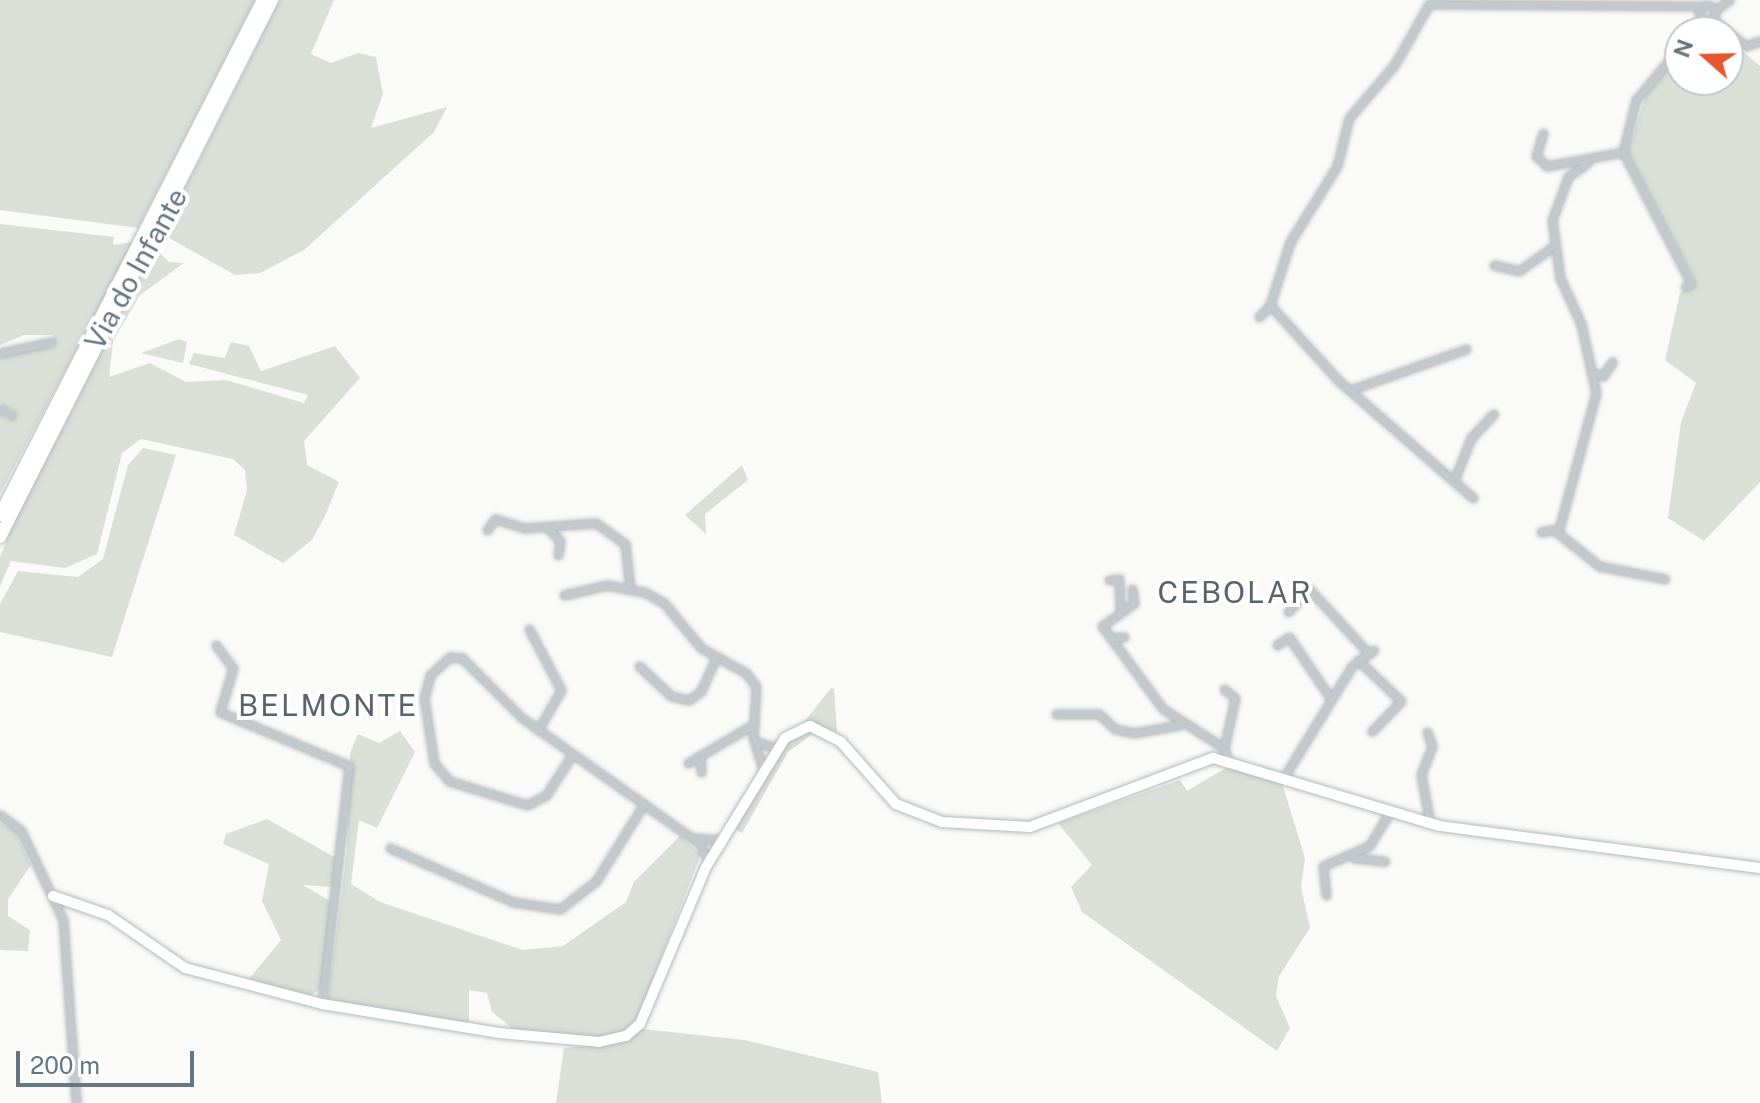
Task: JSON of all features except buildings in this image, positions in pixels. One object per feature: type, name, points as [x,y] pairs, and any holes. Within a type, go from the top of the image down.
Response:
[{"type":"highway","name":"Via do Infante","points":[[0,515],[263,0]]},
{"type":"highway","name":"Via do Infante","points":[[0,537],[272,0]]},
{"type":"street","points":[[1421,0],[1429,4],[1678,8],[1710,16]]},
{"type":"street","points":[[1705,16],[1721,0]]},
{"type":"street","points":[[1707,13],[1729,0]]},
{"type":"street","points":[[1259,317],[1270,305],[1290,242],[1337,166],[1349,118],[1395,64],[1429,4]]},
{"type":"street","points":[[1664,66],[1636,100],[1623,152],[1691,283],[1685,287]]},
{"type":"street","points":[[1543,133],[1539,161],[1561,169],[1623,152]]},
{"type":"street","points":[[1587,163],[1561,192],[1552,220],[1555,245],[1591,372],[1596,402],[1558,533],[1599,566],[1665,579]]},
{"type":"street","points":[[1494,265],[1519,271],[1555,245]]},
{"type":"street","points":[[1270,305],[1353,389],[1455,478],[1473,498]]},
{"type":"street","points":[[0,353],[51,342]]},
{"type":"street","points":[[1353,389],[1466,349]]},
{"type":"street","points":[[1591,372],[1603,376],[1612,362]]},
{"type":"street","points":[[0,409],[12,415]]},
{"type":"street","points":[[1455,478],[1471,438],[1493,414]]},
{"type":"street","points":[[487,530],[495,519],[547,527],[596,523],[613,531],[632,560],[630,588]]},
{"type":"street","points":[[547,527],[560,541],[558,555]]},
{"type":"street","points":[[1541,532],[1560,528]]},
{"type":"street","points":[[1109,580],[1119,579],[1120,610]]},
{"type":"street","points":[[564,595],[630,588],[664,603],[716,658],[756,687],[753,737],[764,772]]},
{"type":"street","points":[[1132,589],[1134,603],[1120,610],[1102,626],[1179,725],[1224,748]]},
{"type":"street","points":[[1284,777],[1358,660],[1371,652],[1309,589],[1288,612]]},
{"type":"street","points":[[529,629],[561,690],[538,730]]},
{"type":"street","points":[[1111,638],[1124,637]]},
{"type":"street","points":[[1277,645],[1289,637],[1331,699]]},
{"type":"street","points":[[216,645],[233,668],[220,712],[349,766],[322,1004]]},
{"type":"street","points":[[572,755],[546,795],[527,805],[449,781],[434,763],[424,698],[430,675],[450,657],[462,658],[538,730],[689,836],[709,863]]},
{"type":"street","points":[[639,666],[671,696],[689,700],[701,691],[716,658]]},
{"type":"street","points":[[1358,660],[1401,701],[1372,731]]},
{"type":"street","points":[[1224,689],[1235,698],[1224,748],[1228,760]]},
{"type":"street","points":[[1056,714],[1099,714],[1115,729],[1134,733],[1179,725]]},
{"type":"street","points":[[688,763],[754,724]]},
{"type":"street","points":[[53,896],[108,915],[185,968],[322,1004],[559,1040],[626,1036],[640,1024],[709,863],[778,749],[795,729],[821,728],[917,816],[1030,827],[1194,764],[1228,760],[1430,823],[1760,868]]},
{"type":"street","points":[[1427,732],[1432,746],[1421,775],[1430,823]]},
{"type":"street","points":[[753,737],[778,749]]},
{"type":"street","points":[[700,756],[701,772]]},
{"type":"street","points":[[390,848],[513,902],[560,909],[596,881],[644,804]]},
{"type":"street","points":[[1354,858],[1386,826],[1391,810]]},
{"type":"street","points":[[0,815],[21,831],[53,896],[72,979],[68,1027],[76,1103]]},
{"type":"street","points":[[689,836],[723,840]]},
{"type":"street","points":[[1326,895],[1323,866],[1354,858],[1385,861]]},
{"type":"shaded area","points":[[0,0],[255,0],[138,228],[0,210]]},
{"type":"shaded area","points":[[280,0],[334,0],[311,54],[331,63],[358,53],[376,57],[383,94],[371,128],[447,107],[434,132],[304,250],[260,273],[235,275],[162,234]]},
{"type":"shaded area","points":[[1744,52],[1760,66],[1760,482],[1704,541],[1668,518],[1681,422],[1696,383],[1665,360],[1680,293],[1695,280],[1628,152],[1646,94],[1664,73],[1664,96],[1744,96]]},
{"type":"shaded area","points":[[0,224],[114,237],[113,245],[133,242],[0,494],[0,413],[8,420],[14,411],[0,404],[0,356],[50,346],[53,335],[24,335],[0,345]]},
{"type":"shaded area","points":[[155,248],[169,262],[184,263],[140,295],[113,341],[109,377],[150,363],[186,382],[226,380],[304,403],[308,395],[189,364],[194,353],[225,358],[231,342],[249,346],[261,371],[335,346],[360,378],[304,441],[307,465],[339,482],[325,516],[312,540],[283,563],[234,535],[247,490],[245,470],[233,459],[141,439],[122,453],[97,554],[65,568],[11,561],[0,586],[0,557],[13,525]]},
{"type":"shaded area","points":[[179,339],[187,342],[183,363],[141,353]]},
{"type":"shaded area","points":[[143,448],[176,455],[112,657],[0,632],[0,604],[18,571],[78,577],[103,559],[128,465]]},
{"type":"shaded area","points":[[742,465],[748,480],[705,514],[706,534],[685,515]]},
{"type":"shaded area","points":[[831,688],[834,689],[837,732],[805,721]]},
{"type":"shaded area","points":[[803,728],[814,733],[788,752],[742,833],[734,829],[779,749]]},
{"type":"shaded area","points":[[400,731],[415,752],[377,828],[359,820],[351,884],[380,902],[523,950],[563,946],[626,902],[634,882],[680,836],[701,854],[638,1017],[625,1032],[603,1037],[517,1032],[492,1012],[487,993],[469,990],[469,1027],[328,999],[347,850],[350,753],[358,734],[379,743]]},
{"type":"shaded area","points":[[1229,766],[1282,783],[1305,858],[1301,887],[1310,928],[1279,976],[1276,996],[1290,1028],[1277,1051],[1082,912],[1071,887],[1092,865],[1058,823],[1180,780],[1187,791]]},
{"type":"shaded area","points":[[267,819],[338,859],[335,887],[303,885],[333,903],[322,988],[310,996],[249,979],[281,940],[262,901],[269,864],[223,844],[226,834]]},
{"type":"shaded area","points":[[0,823],[15,831],[31,865],[8,899],[8,916],[30,930],[28,951],[0,950]]},
{"type":"shaded area","points":[[643,1029],[744,1040],[878,1072],[882,1103],[556,1103],[564,1048],[626,1042]]},
{"type":"district","name":"CEBOLAR","points":[[1235,592]]},
{"type":"district","name":"BELMONTE","points":[[328,705]]}]
